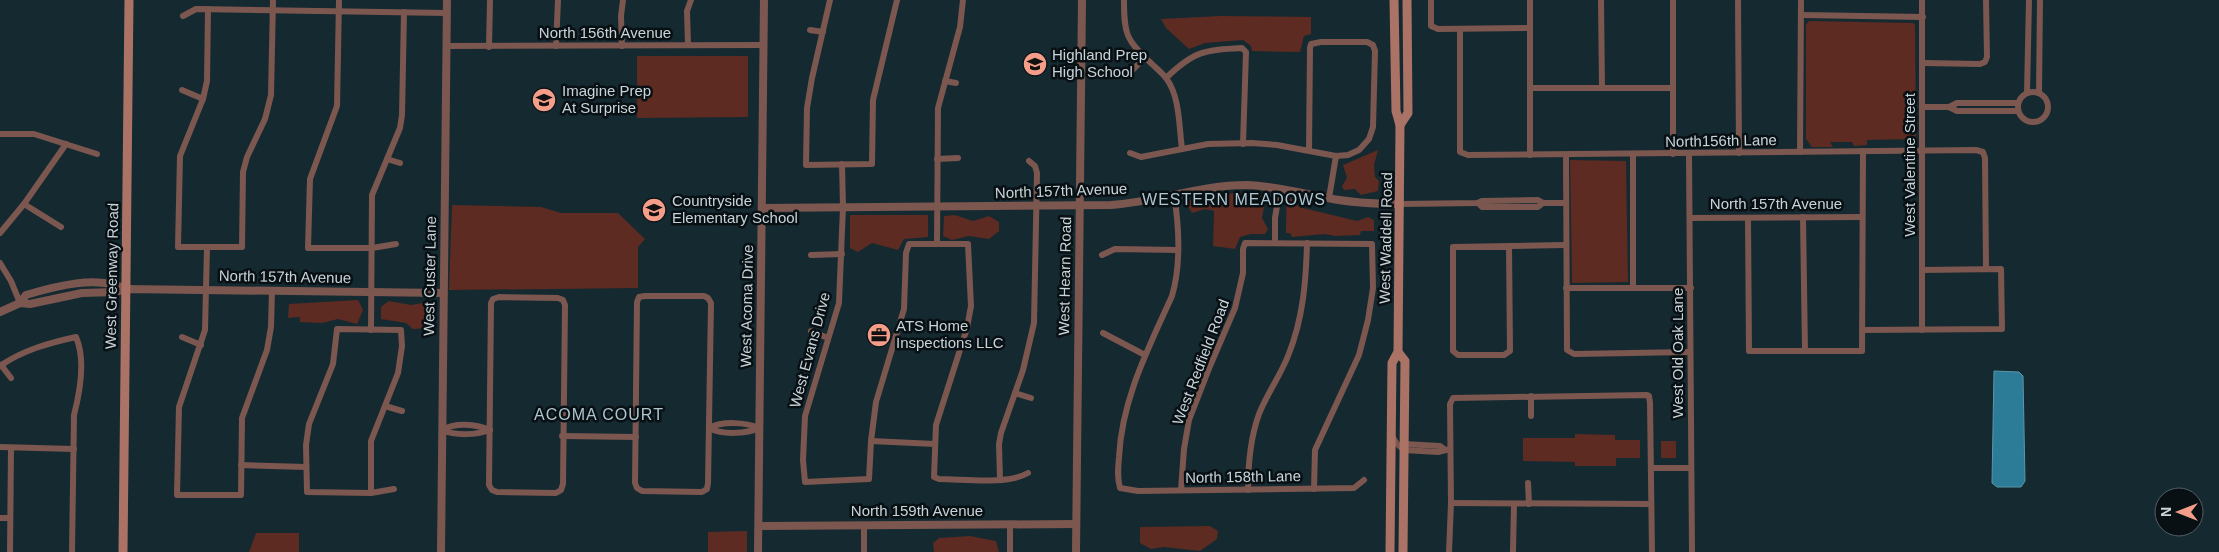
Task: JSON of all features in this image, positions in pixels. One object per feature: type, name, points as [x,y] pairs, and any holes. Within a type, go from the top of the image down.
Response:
[{"type":"main road","name":"West Greenway Road","points":[[123,552],[129,0]]},
{"type":"main road","name":"West Waddell Road","points":[[1400,125],[1408,114],[1407,0]]},
{"type":"main road","name":"West Waddell Road","points":[[1390,552],[1392,363],[1398,352],[1400,204],[1400,125],[1396,111],[1394,3]]},
{"type":"main road","points":[[1394,3],[1401,9],[1402,38],[1407,44]]},
{"type":"main road","name":"West Waddell Road","points":[[1398,352],[1405,361],[1403,552]]},
{"type":"street","points":[[208,10],[207,81],[203,99],[180,156],[178,247],[242,247],[243,172],[265,119],[271,95],[273,0]]},
{"type":"street","points":[[340,0],[337,106],[310,179],[308,190],[308,248],[372,248],[396,244]]},
{"type":"street","name":"West Custer Lane","points":[[441,552],[447,0]]},
{"type":"street","points":[[490,0],[490,47]]},
{"type":"street","points":[[556,46],[558,0]]},
{"type":"street","points":[[622,46],[621,16],[624,0]]},
{"type":"street","points":[[688,45],[687,11],[691,0]]},
{"type":"street","name":"West Acoma Drive","points":[[758,552],[764,0]]},
{"type":"street","points":[[830,0],[812,78],[808,108],[806,165],[872,164],[873,100],[897,0]]},
{"type":"street","points":[[937,244],[938,108],[960,27],[963,0]]},
{"type":"street","name":"West Hearn Road","points":[[1076,552],[1082,0]]},
{"type":"street","points":[[1124,0],[1128,37],[1136,50],[1166,78],[1177,106],[1182,149]]},
{"type":"street","points":[[1430,0],[1431,26],[1438,29],[1530,28]]},
{"type":"street","points":[[1530,0],[1530,155]]},
{"type":"street","points":[[1602,0],[1602,88]]},
{"type":"street","points":[[1672,0],[1673,154]]},
{"type":"street","points":[[1738,0],[1739,153]]},
{"type":"street","points":[[1800,152],[1801,0]]},
{"type":"street","name":"West Valentine Street","points":[[1922,0],[1922,330]]},
{"type":"street","points":[[1923,63],[1980,64],[1985,62],[1987,57],[1986,0]]},
{"type":"street","points":[[2029,0],[2027,93],[2018,103],[2018,111],[2022,118],[2030,122],[2040,121],[2044,118],[2048,108],[2048,103],[2039,93],[2040,0]]},
{"type":"street","points":[[183,16],[196,9],[447,12]]},
{"type":"street","points":[[371,330],[372,195],[400,128],[402,115],[404,12]]},
{"type":"street","points":[[1801,15],[1923,16]]},
{"type":"street","points":[[810,30],[823,32]]},
{"type":"street","name":"North156th Lane","points":[[1460,30],[1460,152],[1468,155],[1566,155],[1976,150],[1982,152],[1985,158],[1986,268]]},
{"type":"street","points":[[1130,153],[1141,157],[1208,144],[1243,144],[1277,146],[1309,152],[1336,156],[1348,155],[1359,150],[1368,139],[1373,127],[1375,51],[1373,45],[1367,42],[1321,42],[1311,44],[1309,152]]},
{"type":"street","name":"North 156th Avenue","points":[[446,46],[764,45]]},
{"type":"street","points":[[1166,78],[1193,56],[1206,50],[1242,48],[1246,52],[1243,144]]},
{"type":"street","points":[[1127,76],[1144,57]]},
{"type":"street","points":[[945,81],[956,83]]},
{"type":"street","points":[[1530,88],[1672,88]]},
{"type":"street","points":[[182,90],[203,99]]},
{"type":"street","points":[[2027,93],[2039,93]]},
{"type":"street","points":[[1949,107],[1957,103],[2018,103]]},
{"type":"street","points":[[1923,107],[1949,107],[1957,111],[2018,111]]},
{"type":"street","points":[[0,134],[34,134],[97,154]]},
{"type":"street","points":[[0,233],[24,204],[66,144]]},
{"type":"street","points":[[1748,218],[1749,351],[1862,351],[1863,151]]},
{"type":"street","points":[[1633,154],[1633,288]]},
{"type":"street","name":"West Old Oak Lane","points":[[1689,154],[1692,552]]},
{"type":"street","points":[[1566,155],[1567,350],[1574,354],[1690,352]]},
{"type":"street","points":[[1329,198],[1336,156]]},
{"type":"street","points":[[937,159],[958,158]]},
{"type":"street","points":[[387,159],[400,164]]},
{"type":"street","points":[[1000,479],[999,444],[1034,323],[1037,173],[1035,166],[1029,161]]},
{"type":"street","name":"West Evans Drive","points":[[842,164],[843,208],[839,303],[805,416],[803,460],[805,482],[869,479],[871,441]]},
{"type":"street","name":"North 157th Avenue","points":[[762,208],[1079,206],[1132,203],[1232,185],[1280,188],[1359,203],[1478,204],[1482,207],[1528,207],[1538,206],[1543,203],[1565,203]]},
{"type":"street","points":[[1280,188],[1275,218],[1275,243],[1372,244],[1373,288],[1368,320],[1359,355],[1315,450],[1314,489]]},
{"type":"street","points":[[1103,333],[1145,356],[1172,296],[1175,284],[1177,209],[1174,194]]},
{"type":"street","points":[[24,204],[61,227]]},
{"type":"street","points":[[1804,217],[1805,351]]},
{"type":"street","name":"North 157th Avenue","points":[[1690,218],[1862,217]]},
{"type":"street","name":"West Redfield Road","points":[[1181,490],[1184,449],[1189,420],[1235,308],[1243,273],[1243,249],[1245,243],[1275,243]]},
{"type":"street","points":[[1248,490],[1248,465],[1252,438],[1260,413],[1288,356],[1300,322],[1306,286],[1307,243]]},
{"type":"street","points":[[935,444],[871,441],[876,402],[904,309],[906,253],[909,244],[968,244],[971,306],[967,328],[936,425],[934,477],[939,479],[1000,479],[1019,478],[1028,473]]},
{"type":"street","points":[[1509,246],[1510,350],[1504,355],[1458,355],[1453,351],[1453,247],[1509,246],[1566,245]]},
{"type":"street","points":[[207,247],[205,330],[179,407],[177,495],[241,495],[242,418],[267,350],[272,290]]},
{"type":"street","points":[[1102,256],[1115,249],[1177,250]]},
{"type":"street","points":[[811,255],[842,254]]},
{"type":"street","points":[[0,263],[11,281],[20,303]]},
{"type":"street","points":[[1862,330],[2002,329],[2001,269],[1922,270]]},
{"type":"street","name":"North 157th Avenue","points":[[0,312],[20,303],[26,295],[69,285],[116,284],[126,289],[443,293]]},
{"type":"street","points":[[1566,288],[1690,288]]},
{"type":"street","points":[[704,296],[711,303],[708,483],[706,489],[702,492],[642,491],[637,488],[635,483],[636,437],[637,302],[639,297],[704,296]]},
{"type":"street","points":[[499,297],[558,298],[563,300],[562,436],[563,484],[560,490],[556,493],[497,492],[492,490],[489,485],[491,303],[493,299],[499,297]]},
{"type":"street","points":[[371,493],[371,441],[398,373],[402,346],[401,330],[336,329],[333,364],[309,424],[306,467],[307,492],[371,493],[394,489]]},
{"type":"street","points":[[811,332],[828,338]]},
{"type":"street","points":[[11,378],[1,366],[33,348],[76,337],[79,345],[80,394],[74,415],[72,552]]},
{"type":"street","points":[[182,337],[201,345]]},
{"type":"street","name":"North 158th Lane","points":[[1145,356],[1127,401],[1120,437],[1118,480],[1120,488],[1138,491],[1354,488],[1364,480]]},
{"type":"street","points":[[1015,393],[1031,398]]},
{"type":"street","points":[[1531,416],[1532,396]]},
{"type":"street","points":[[1449,552],[1451,502],[1447,449],[1450,404],[1453,398],[1532,396],[1649,396],[1652,552]]},
{"type":"street","points":[[385,406],[402,411]]},
{"type":"street","points":[[709,428],[716,424],[751,424],[760,428]]},
{"type":"street","points":[[729,424],[729,432]]},
{"type":"street","points":[[442,430],[450,426],[480,426],[490,430]]},
{"type":"street","points":[[469,433],[470,426]]},
{"type":"street","points":[[709,428],[715,432],[752,432],[760,428]]},
{"type":"street","points":[[442,430],[449,433],[480,434],[490,430]]},
{"type":"street","points":[[1391,435],[1397,444],[1404,447],[1438,452],[1447,449]]},
{"type":"street","points":[[562,436],[636,437]]},
{"type":"street","points":[[0,447],[74,449]]},
{"type":"street","points":[[10,552],[11,448]]},
{"type":"street","points":[[241,466],[306,467]]},
{"type":"street","points":[[1651,468],[1691,468]]},
{"type":"street","points":[[1528,483],[1528,504]]},
{"type":"street","points":[[1451,502],[1650,504]]},
{"type":"street","points":[[1513,552],[1514,504]]},
{"type":"street","points":[[0,518],[10,518]]},
{"type":"street","points":[[1010,524],[1010,552]]},
{"type":"street","name":"North 159th Avenue","points":[[759,526],[1076,524]]},
{"type":"street","points":[[864,525],[864,552]]},
{"type":"shaded area","points":[[1221,16],[1311,17],[1311,34],[1304,36],[1300,52],[1252,51],[1251,46],[1243,40],[1205,43],[1189,49],[1166,28],[1161,19]]},
{"type":"shaded area","points":[[1809,21],[1913,23],[1915,25],[1916,139],[1867,140],[1867,145],[1854,146],[1852,142],[1830,142],[1833,147],[1812,147],[1806,139],[1806,25]]},
{"type":"shaded area","points":[[637,56],[748,56],[748,117],[637,118]]},
{"type":"shaded area","points":[[1378,150],[1374,165],[1375,177],[1379,181],[1378,191],[1361,195],[1355,189],[1344,190],[1342,186],[1347,178],[1343,165]]},
{"type":"shaded area","points":[[1570,160],[1626,161],[1628,282],[1572,283]]},
{"type":"shaded area","points":[[1234,193],[1266,196],[1262,218],[1268,229],[1265,234],[1251,234],[1240,237],[1235,249],[1213,246],[1214,211],[1205,209],[1192,213],[1187,205],[1190,200]]},
{"type":"shaded area","points":[[1287,198],[1292,199],[1299,207],[1357,221],[1368,217],[1374,220],[1374,231],[1361,231],[1360,235],[1336,236],[1324,234],[1292,237],[1290,233],[1286,233]]},
{"type":"shaded area","points":[[452,205],[541,207],[561,213],[618,213],[645,239],[638,247],[638,288],[449,290]]},
{"type":"shaded area","points":[[850,215],[928,215],[928,237],[904,239],[898,250],[872,243],[858,252],[850,248]]},
{"type":"shaded area","points":[[955,215],[973,221],[989,216],[999,222],[999,231],[989,239],[969,236],[952,240],[943,236],[944,216]]},
{"type":"shaded area","points":[[358,300],[363,310],[357,324],[338,319],[322,323],[300,322],[300,317],[288,318],[289,304]]},
{"type":"shaded area","points":[[389,301],[411,305],[429,302],[432,315],[428,328],[413,329],[406,323],[381,319],[381,307]]},
{"type":"shaded area","points":[[1575,434],[1615,435],[1615,440],[1640,440],[1640,458],[1616,458],[1616,466],[1575,466],[1575,462],[1523,461],[1523,438],[1575,438]]},
{"type":"shaded area","points":[[1661,441],[1676,441],[1676,458],[1661,458]]},
{"type":"shaded area","points":[[1210,526],[1218,531],[1217,539],[1200,551],[1164,547],[1151,549],[1140,543],[1140,527]]},
{"type":"shaded area","points":[[747,531],[747,552],[708,552],[708,532]]},
{"type":"shaded area","points":[[256,533],[299,533],[299,552],[249,552]]},
{"type":"shaded area","points":[[970,536],[996,541],[999,552],[934,552],[933,543],[939,538]]},
{"type":"water","points":[[1994,371],[2019,372],[2023,376],[2025,481],[2021,487],[1997,487],[1992,483]]},
{"type":"place","name":"Highland Prep High School","points":[[1035,64]]},
{"type":"place","name":"Imagine Prep At Surprise","points":[[544,100]]},
{"type":"place","name":"Countryside Elementary School","points":[[654,210]]},
{"type":"place","name":"ATS Home Inspections LLC","points":[[879,335]]},
{"type":"district","name":"WESTERN MEADOWS","points":[[1234,199]]},
{"type":"district","name":"ACOMA COURT","points":[[599,414]]}]
